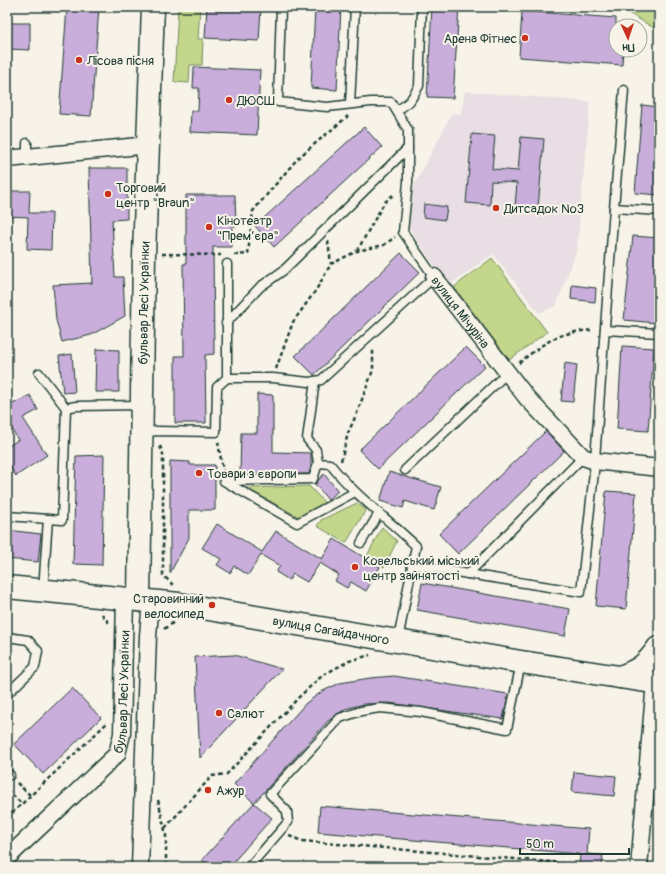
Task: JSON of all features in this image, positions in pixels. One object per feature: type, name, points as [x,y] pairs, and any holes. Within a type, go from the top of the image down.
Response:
[{"type":"street","name":"бульвар Лесі Українки","points":[[7,858],[117,754],[122,734],[139,599],[144,255],[153,7]]},
{"type":"street","points":[[7,159],[27,150],[149,145]]},
{"type":"street","name":"вулиця Мічуріна","points":[[434,277],[527,398],[589,459]]},
{"type":"street","points":[[589,459],[659,468]]},
{"type":"street","name":"вулиця Сагайдачного","points":[[7,587],[139,599],[657,683]]},
{"type":"street","name":"бульвар Лесі Українки","points":[[139,599],[148,636],[142,862],[140,867]]},
{"type":"street","points":[[620,677],[638,671],[650,660],[658,642]]},
{"type":"street","points":[[640,867],[657,683],[658,642]]},
{"type":"lane","points":[[281,7],[278,102],[327,107],[371,102],[391,102],[408,130],[408,182],[403,232],[434,277]]},
{"type":"lane","points":[[350,104],[355,7]]},
{"type":"lane","points":[[397,111],[410,101],[419,86],[422,7]]},
{"type":"lane","points":[[411,564],[581,592],[589,459],[605,330],[624,90]]},
{"type":"lane","points":[[226,323],[260,287],[284,270],[408,148]]},
{"type":"lane","points":[[614,208],[659,211]]},
{"type":"lane","points":[[226,378],[227,264]]},
{"type":"lane","name":"вулиця Мічуріна","points":[[315,381],[321,380],[434,277]]},
{"type":"lane","points":[[605,330],[659,333]]},
{"type":"lane","points":[[7,516],[62,520],[66,408],[38,372]]},
{"type":"lane","points":[[405,470],[508,372]]},
{"type":"lane","points":[[142,433],[156,431],[216,432],[217,387],[226,378],[273,378],[310,382],[315,381],[307,439],[316,450],[318,463],[313,479],[224,481]]},
{"type":"lane","points":[[66,408],[76,406],[142,405]]},
{"type":"lane","points":[[468,574],[589,459]]},
{"type":"lane","points":[[318,463],[330,464],[355,492],[416,546],[411,564],[398,640]]},
{"type":"lane","points":[[224,481],[297,523],[355,492]]},
{"type":"lane","points":[[361,543],[379,513]]},
{"type":"lane","points":[[43,590],[48,519]]},
{"type":"lane","points":[[7,637],[28,640],[38,651],[35,667],[7,694]]},
{"type":"lane","points":[[249,867],[288,822],[287,811],[270,794],[340,718],[361,711],[380,708],[421,712],[507,729],[522,662]]},
{"type":"path","points":[[144,255],[248,254],[253,211],[298,158],[342,120],[371,102]]},
{"type":"path","points":[[357,251],[384,203],[408,182]]},
{"type":"path","points":[[326,229],[331,264]]},
{"type":"path","points":[[273,378],[293,322],[316,290],[331,264],[357,251],[384,245],[403,232]]},
{"type":"path","points":[[508,372],[554,337],[578,331],[605,330]]},
{"type":"path","points":[[337,473],[344,453],[348,433],[358,413],[373,370],[372,334]]},
{"type":"path","points":[[216,432],[224,481]]},
{"type":"path","points":[[99,612],[107,619],[110,626]]},
{"type":"path","points":[[7,818],[107,724],[107,717]]},
{"type":"path","points":[[8,774],[30,795]]},
{"type":"path","points":[[7,790],[21,804]]},
{"type":"path","points":[[282,829],[292,838],[302,841],[561,863],[565,867]]},
{"type":"shaded area","name":"Дитсадок №3","points":[[465,91],[590,102],[577,249],[556,306],[539,313],[493,254],[448,286],[409,228],[413,188],[452,113],[461,114]]},
{"type":"green space","points":[[178,7],[200,7],[198,39],[203,39],[202,65],[190,65],[189,83],[174,82]]},
{"type":"green space","points":[[605,7],[659,7],[659,31],[648,24],[648,18],[637,18],[627,12]]},
{"type":"green space","points":[[492,258],[547,332],[509,360],[454,287]]},
{"type":"green space","points":[[309,486],[326,504],[299,517],[246,488]]},
{"type":"green space","points":[[357,503],[366,510],[346,543],[317,526],[321,520]]},
{"type":"green space","points":[[382,527],[397,541],[384,567],[367,556]]},
{"type":"building","name":"Лісова пісня","points":[[67,7],[99,7],[91,116],[59,114]]},
{"type":"building","points":[[207,7],[261,7],[259,41],[205,38]]},
{"type":"building","points":[[315,7],[341,7],[337,90],[311,88]]},
{"type":"building","points":[[432,7],[459,7],[453,98],[427,97]]},
{"type":"building","points":[[522,11],[616,18],[608,18],[608,58],[622,58],[622,65],[519,57]]},
{"type":"building","points":[[7,23],[30,23],[30,50],[7,49]]},
{"type":"building","name":"ДЮСШ","points":[[194,67],[260,70],[257,135],[190,132],[191,111],[198,111],[199,88],[193,88]]},
{"type":"building","points":[[642,105],[659,107],[659,195],[635,193]]},
{"type":"building","points":[[364,127],[382,147],[274,247],[255,226]]},
{"type":"building","points":[[472,134],[495,136],[492,169],[518,171],[521,137],[544,139],[538,208],[515,206],[517,183],[491,181],[490,205],[466,203]]},
{"type":"building","points":[[89,168],[127,168],[127,219],[112,220],[115,277],[123,277],[125,316],[91,335],[62,342],[56,320],[53,285],[92,283]]},
{"type":"building","points":[[7,191],[30,191],[29,213],[52,213],[51,250],[27,249],[28,217],[7,216]]},
{"type":"building","points":[[186,195],[235,195],[236,226],[232,226],[232,247],[213,247],[214,354],[205,355],[206,423],[175,423],[175,356],[184,356],[183,264],[186,264]]},
{"type":"building","points":[[424,204],[447,207],[445,220],[423,217]]},
{"type":"building","points":[[633,236],[659,238],[659,293],[656,323],[624,320]]},
{"type":"building","points":[[401,253],[420,272],[314,375],[295,356]]},
{"type":"building","points":[[572,285],[596,288],[595,302],[571,299]]},
{"type":"building","points":[[622,346],[654,348],[648,431],[617,429]]},
{"type":"building","points":[[466,347],[485,366],[378,469],[359,450]]},
{"type":"building","points":[[96,349],[119,350],[119,392],[95,392]]},
{"type":"building","points":[[72,354],[75,392],[63,393],[59,356]]},
{"type":"building","points":[[565,363],[577,365],[573,402],[561,401]]},
{"type":"building","points":[[257,394],[273,395],[273,452],[311,453],[311,466],[309,474],[240,474],[241,433],[257,433]]},
{"type":"building","points":[[30,395],[38,410],[23,418],[47,455],[16,476],[7,462],[7,447],[18,440],[7,420],[7,407]]},
{"type":"building","points":[[546,431],[564,451],[458,554],[439,534]]},
{"type":"building","points":[[104,455],[102,565],[73,564],[76,456]]},
{"type":"building","points":[[170,461],[190,462],[190,465],[215,465],[215,510],[189,510],[189,538],[170,573]]},
{"type":"building","points":[[389,472],[441,487],[434,510],[405,501],[403,508],[380,501]]},
{"type":"building","points":[[324,474],[338,491],[328,500],[315,484]]},
{"type":"building","points":[[606,491],[636,493],[626,609],[596,606]]},
{"type":"building","points":[[217,524],[262,552],[276,531],[322,559],[334,539],[380,567],[366,591],[351,582],[347,588],[335,581],[339,575],[320,563],[307,582],[293,574],[289,580],[276,572],[280,566],[261,555],[248,575],[234,566],[230,573],[217,565],[221,559],[202,548]]},
{"type":"building","points":[[7,530],[41,534],[38,562],[7,559]]},
{"type":"building","points":[[422,583],[570,609],[565,636],[417,610]]},
{"type":"building","name":"Салют","points":[[234,655],[282,669],[200,758],[195,657]]},
{"type":"building","points":[[394,676],[508,694],[503,719],[389,703],[364,704],[345,709],[328,721],[254,803],[234,784],[306,703],[323,691],[340,683]]},
{"type":"building","points":[[72,688],[101,718],[43,774],[14,744]]},
{"type":"building","points":[[574,772],[616,776],[614,796],[572,792]]},
{"type":"building","points":[[254,803],[272,818],[229,867],[210,867],[202,860]]},
{"type":"building","points":[[320,806],[589,829],[587,854],[603,855],[602,867],[579,867],[580,854],[318,832]]},
{"type":"place","name":"Арена Фітнес","points":[[525,38]]},
{"type":"place","name":"Лісова пісня","points":[[79,60]]},
{"type":"place","name":"ДЮСШ","points":[[229,100]]},
{"type":"place","name":"Торговий центр \"Braun\"","points":[[108,194]]},
{"type":"place","name":"Дитсадок №3","points":[[496,208]]},
{"type":"place","name":"Кінотеатр \"Прем’єра\"","points":[[209,227]]},
{"type":"place","name":"Товари з європи","points":[[199,473]]},
{"type":"place","name":"Ковельський міський центр зайнятості","points":[[355,567]]},
{"type":"place","name":"Старовинний велосипед","points":[[212,605]]},
{"type":"place","name":"Салют","points":[[219,713]]},
{"type":"place","name":"Ажур","points":[[208,790]]}]
